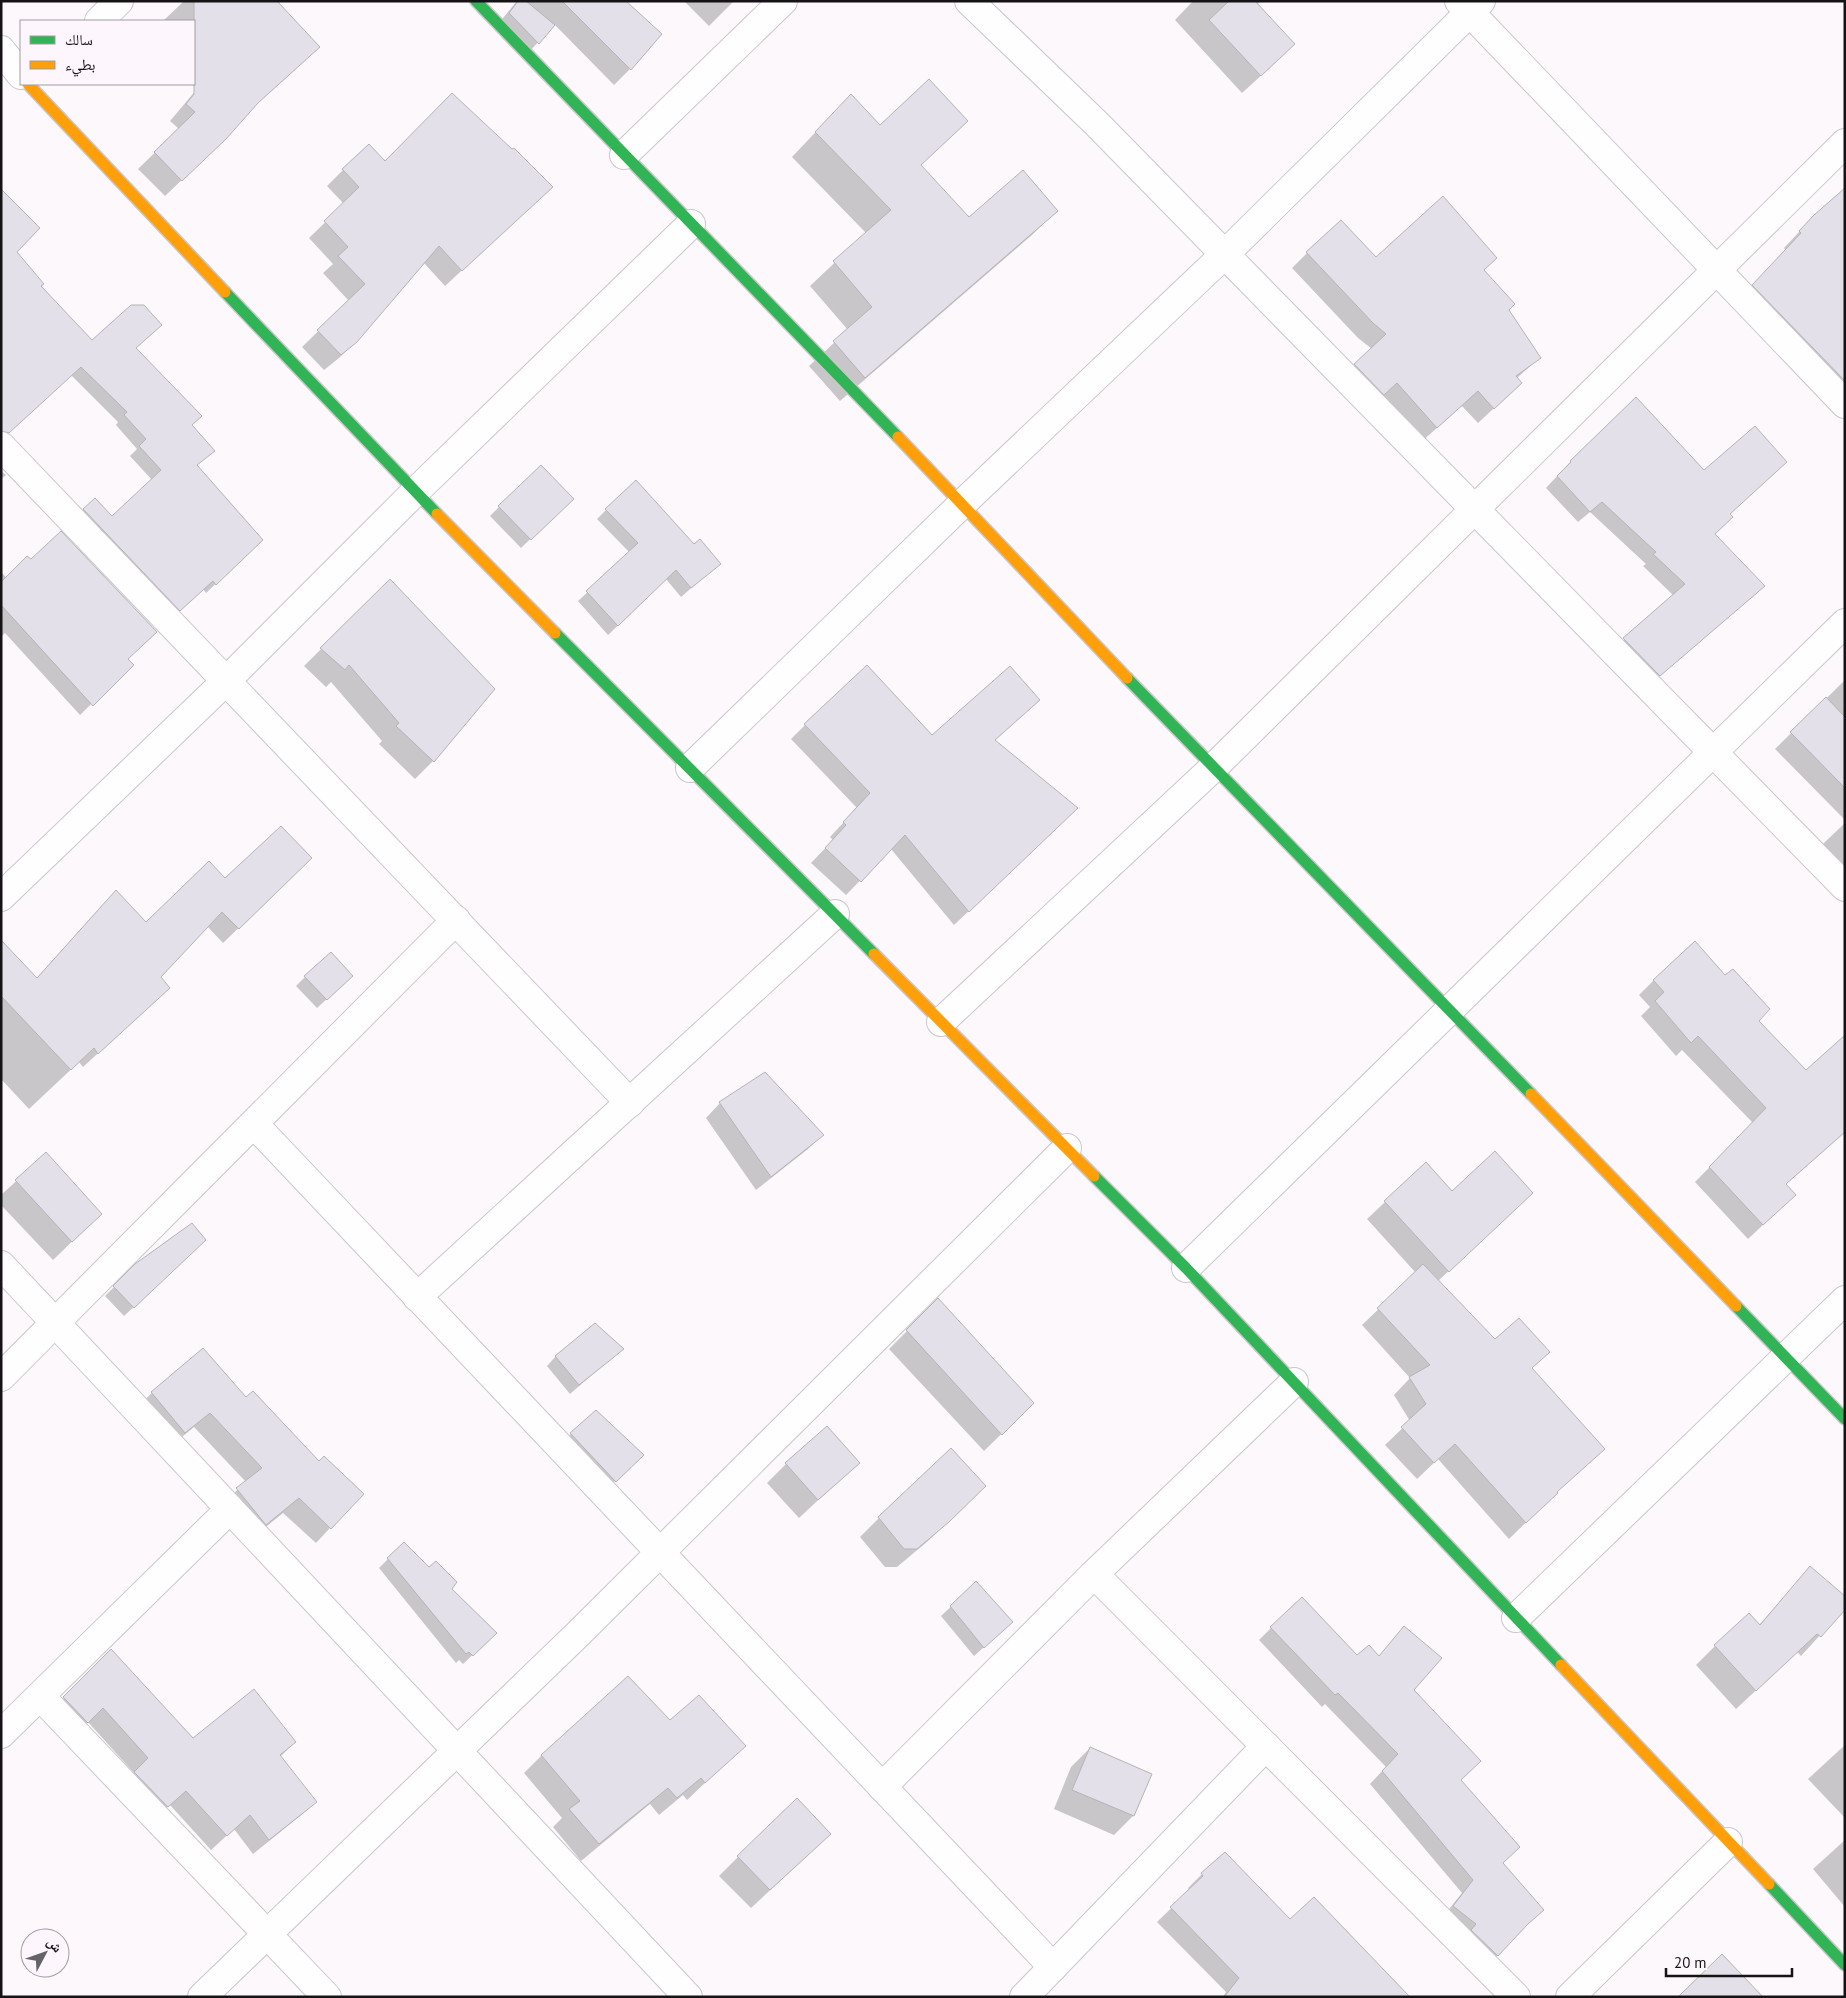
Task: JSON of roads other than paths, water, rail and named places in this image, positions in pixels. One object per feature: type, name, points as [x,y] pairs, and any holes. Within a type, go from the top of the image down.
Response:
[{"type":"street","points":[[100,20],[119,1]]},
{"type":"street","points":[[476,1],[962,504],[1213,768],[1450,1009],[1845,1419]]},
{"type":"street","points":[[624,155],[784,1]]},
{"type":"street","points":[[969,1],[1097,124],[1845,886]]},
{"type":"street","points":[[690,768],[962,504],[1225,254],[1469,5],[1845,404]]},
{"type":"street","points":[[1,50],[20,72]]},
{"type":"street","points":[[32,85],[415,492],[1186,1268],[1845,1965]]},
{"type":"street","points":[[942,1022],[1213,768],[1845,144]]},
{"type":"street","points":[[1,897],[227,680],[415,492],[691,224]]},
{"type":"street","points":[[1,446],[630,1103]]},
{"type":"street","points":[[1186,1268],[1845,623]]},
{"type":"street","points":[[417,1297],[835,914]]},
{"type":"street","points":[[1,1377],[56,1324],[456,920]]},
{"type":"street","points":[[254,1124],[1053,1967]]},
{"type":"street","points":[[202,1997],[660,1552],[1067,1148]]},
{"type":"street","points":[[1,1265],[688,1997]]},
{"type":"street","points":[[1516,1618],[1845,1300]]},
{"type":"street","points":[[882,1787],[1094,1574],[1294,1382]]},
{"type":"street","points":[[1,1734],[230,1508]]},
{"type":"street","points":[[1094,1574],[1516,1997]]},
{"type":"street","points":[[40,1696],[327,1997]]},
{"type":"street","points":[[1024,1997],[1266,1746]]},
{"type":"street","points":[[1570,1997],[1728,1842]]}]
